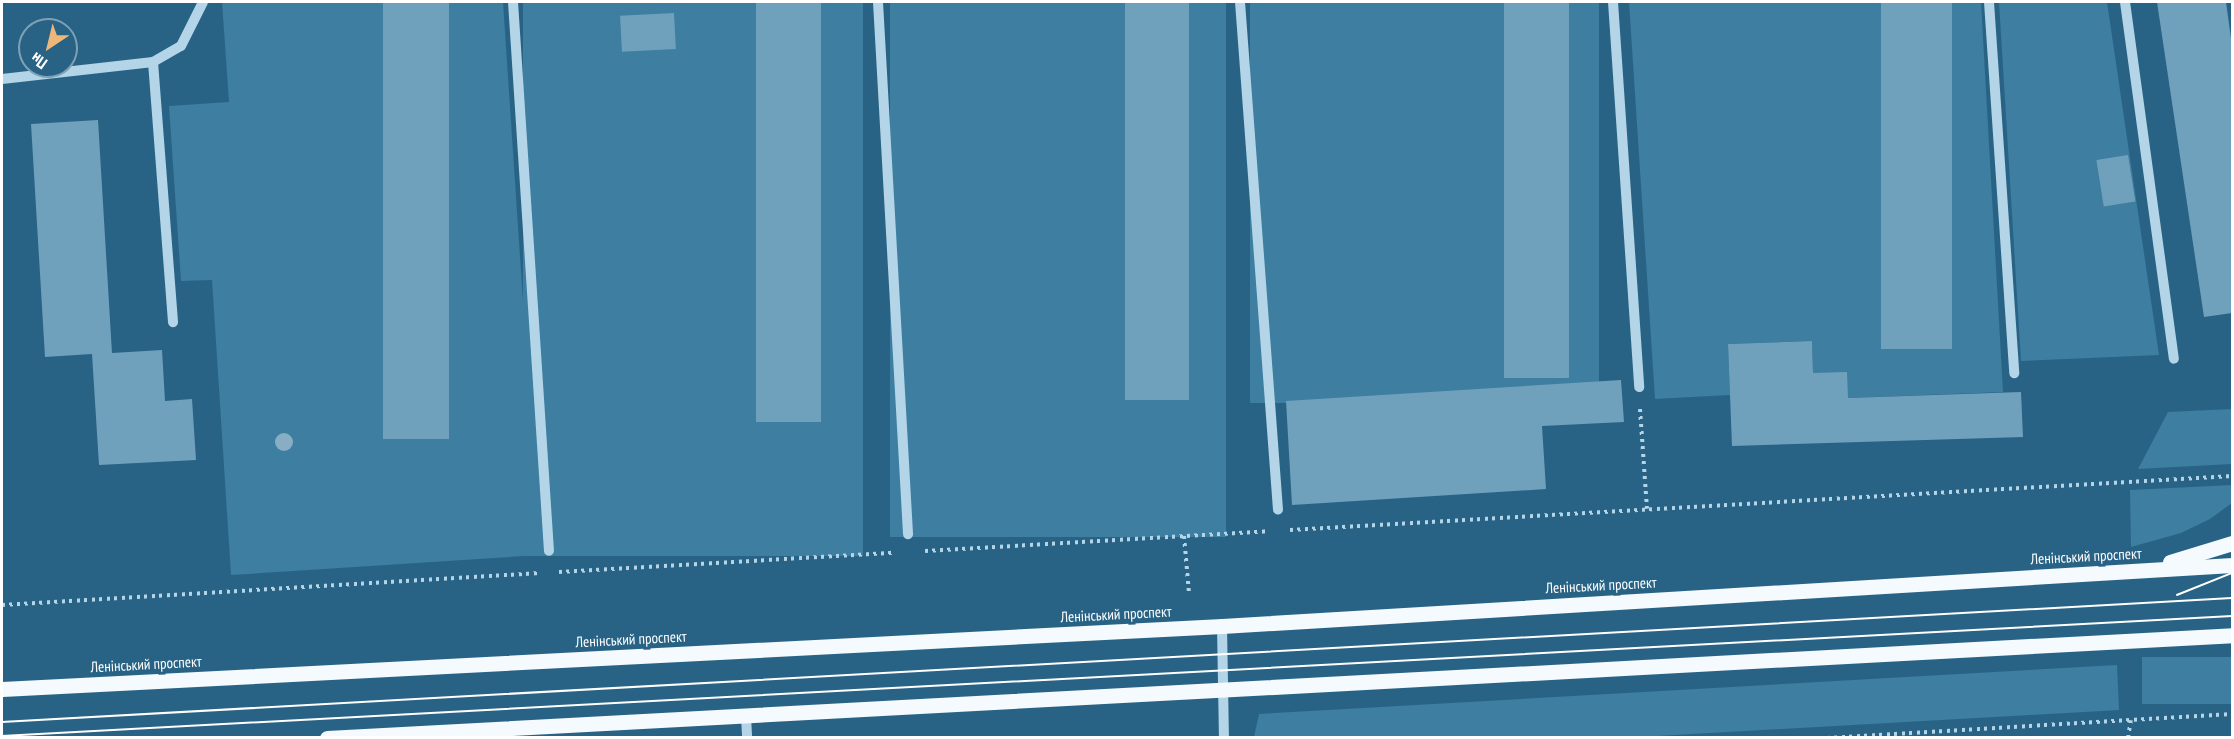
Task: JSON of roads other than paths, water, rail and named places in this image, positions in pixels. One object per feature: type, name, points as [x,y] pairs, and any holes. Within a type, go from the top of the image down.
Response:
[{"type":"main road","points":[[2138,571],[2232,543]]},
{"type":"main road","name":"Ленінський проспект","points":[[2,689],[1222,626],[2232,565]]},
{"type":"main road","points":[[327,738],[2232,635]]},
{"type":"street","points":[[2,79],[153,62],[181,46],[203,2]]},
{"type":"street","points":[[513,2],[549,551]]},
{"type":"street","points":[[878,2],[908,534]]},
{"type":"street","points":[[1240,2],[1278,510]]},
{"type":"street","points":[[1613,2],[1638,387]]},
{"type":"street","points":[[1989,2],[2014,373]]},
{"type":"street","points":[[2125,2],[2174,359]]},
{"type":"street","points":[[153,62],[173,322]]},
{"type":"street","points":[[1222,626],[1224,738]]},
{"type":"street","points":[[746,716],[747,738]]},
{"type":"tram line","points":[[2177,595],[2232,573]]},
{"type":"tram line","points":[[2,722],[2232,598]]},
{"type":"tram line","points":[[2,736],[2232,616]]}]
